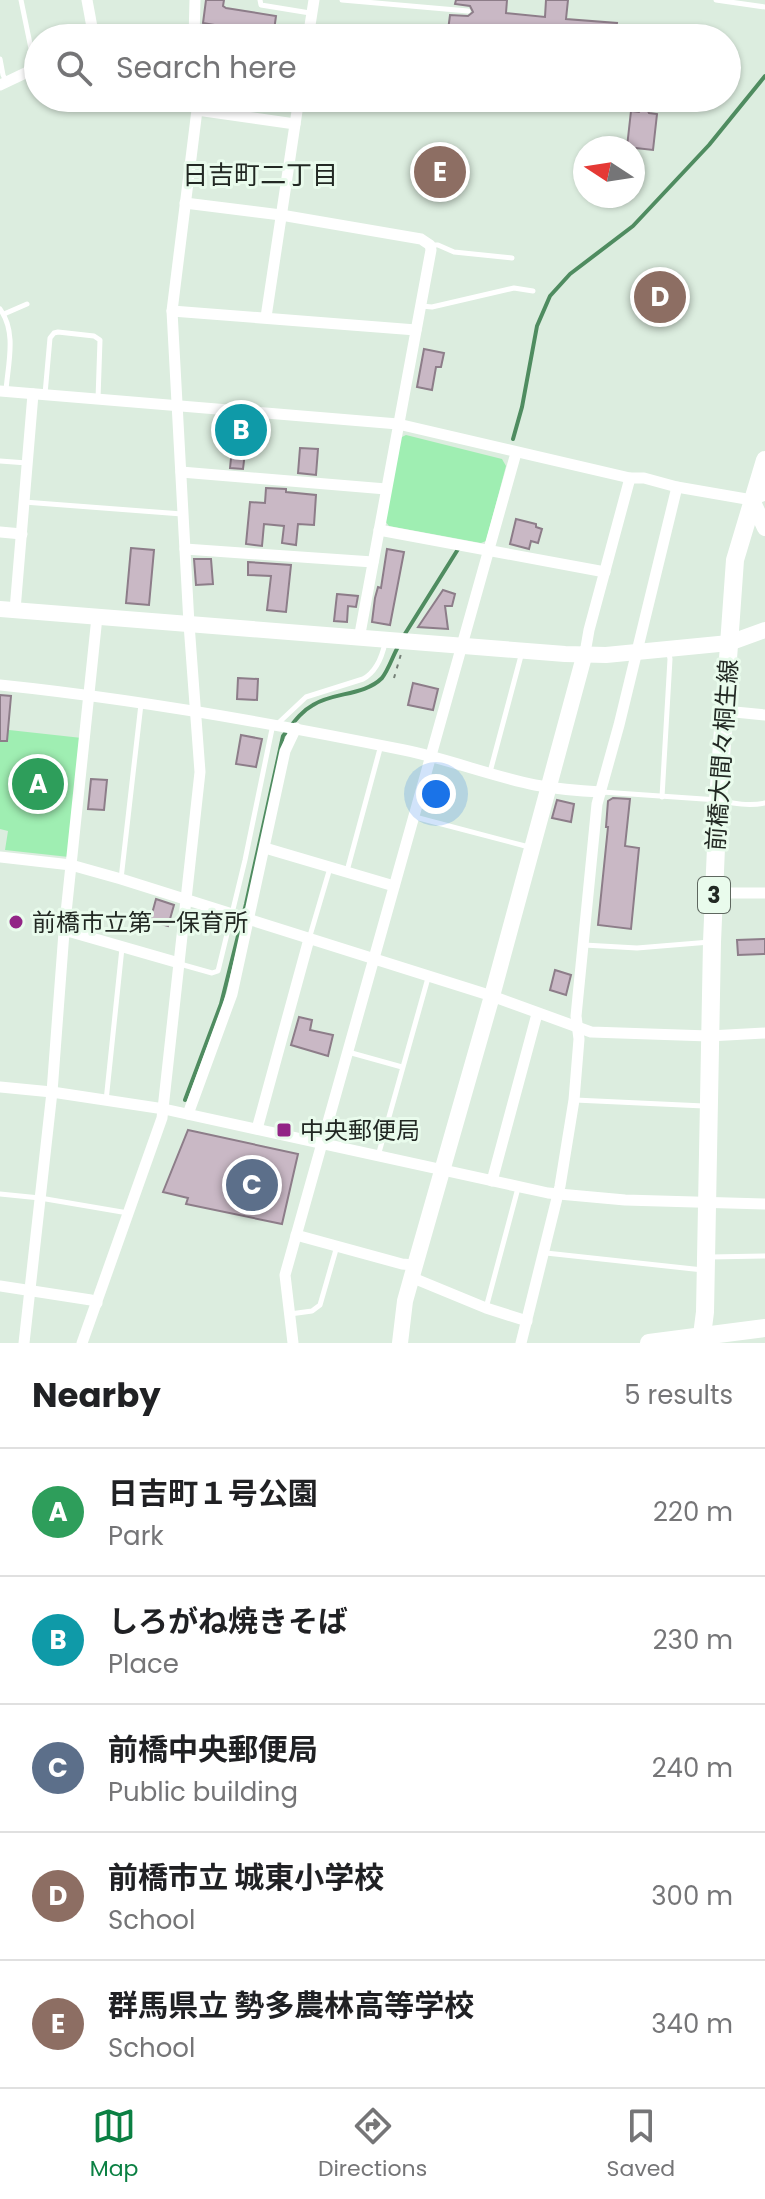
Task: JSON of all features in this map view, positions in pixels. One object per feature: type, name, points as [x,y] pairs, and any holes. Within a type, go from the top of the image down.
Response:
[{"type":"main road","name":"前橋大間々桐生線","points":[[701,1339],[705,1312],[709,1036],[718,800],[735,560],[759,498],[765,460]]},
{"type":"main road","points":[[649,1343],[701,1339],[765,1328]]},
{"type":"street","points":[[87,0],[91,24]]},
{"type":"street","points":[[194,24],[195,0]]},
{"type":"street","points":[[310,24],[314,0]]},
{"type":"street","points":[[4,84],[24,74]]},
{"type":"street","points":[[82,1343],[164,1109],[200,772],[172,311],[195,112]]},
{"type":"street","points":[[236,112],[295,124]]},
{"type":"street","points":[[266,317],[297,112]]},
{"type":"street","points":[[185,203],[281,215],[421,239],[430,245],[359,639]]},
{"type":"street","points":[[172,311],[416,330]]},
{"type":"street","points":[[3,391],[398,424],[630,478],[759,498],[765,528]]},
{"type":"street","points":[[39,394],[27,463],[22,534],[8,609],[396,644],[565,654],[606,655],[729,643],[765,630]]},
{"type":"street","points":[[293,1343],[285,1280],[296,1235],[516,453]]},
{"type":"street","points":[[181,472],[386,489]]},
{"type":"street","points":[[400,1343],[405,1301],[413,1270],[492,996],[630,478]]},
{"type":"street","points":[[521,1343],[545,1253],[574,1100],[579,1039],[576,1016],[597,804],[677,487]]},
{"type":"street","points":[[379,530],[605,572]]},
{"type":"street","points":[[0,532],[22,534]]},
{"type":"street","points":[[185,549],[373,562]]},
{"type":"street","points":[[24,1343],[52,1092],[64,932],[97,617]]},
{"type":"street","points":[[0,685],[89,694],[295,728],[431,756],[535,785],[601,792]]},
{"type":"street","points":[[726,709],[765,715]]},
{"type":"street","points":[[188,1114],[232,994],[240,917],[265,848],[285,751],[295,728]]},
{"type":"street","points":[[265,848],[394,886]]},
{"type":"street","points":[[0,857],[71,865],[121,879],[492,996],[598,1033],[709,1036],[765,1033]]},
{"type":"street","points":[[715,893],[765,893]]},
{"type":"street","points":[[64,932],[179,963]]},
{"type":"street","points":[[257,1129],[309,939]]},
{"type":"street","points":[[492,1181],[537,1014]]},
{"type":"street","points":[[0,1087],[164,1109],[557,1194],[625,1200],[765,1204]]},
{"type":"street","points":[[296,1235],[402,1264],[413,1270],[418,1280],[527,1321]]},
{"type":"street","points":[[0,1286],[97,1303]]},
{"type":"lane","points":[[21,0],[26,24]]},
{"type":"lane","points":[[260,0],[261,5],[312,13]]},
{"type":"lane","points":[[342,0],[468,11]]},
{"type":"lane","points":[[716,0],[765,7]]},
{"type":"lane","points":[[0,59],[4,84]]},
{"type":"lane","points":[[430,245],[454,252],[512,258]]},
{"type":"lane","points":[[421,306],[432,307],[518,288],[533,291]]},
{"type":"lane","points":[[3,391],[10,334],[2,312],[27,304]]},
{"type":"lane","points":[[39,394],[50,338],[58,332],[94,336],[100,340],[98,399]]},
{"type":"lane","points":[[0,461],[27,463]]},
{"type":"lane","points":[[24,502],[183,514]]},
{"type":"lane","points":[[179,963],[212,973],[218,971],[240,917],[245,860],[271,734],[306,697],[371,674],[381,655],[396,644]]},
{"type":"lane","points":[[662,797],[670,659],[668,649]]},
{"type":"lane","points":[[490,772],[522,651]]},
{"type":"lane","points":[[121,879],[141,703]]},
{"type":"lane","points":[[346,872],[381,745]]},
{"type":"lane","points":[[601,792],[758,805],[765,803]]},
{"type":"lane","points":[[414,817],[531,847]]},
{"type":"lane","points":[[309,939],[330,867]]},
{"type":"lane","points":[[583,945],[637,948],[712,942]]},
{"type":"lane","points":[[106,1101],[123,947]]},
{"type":"lane","points":[[378,1156],[428,977]]},
{"type":"lane","points":[[347,1052],[402,1067]]},
{"type":"lane","points":[[574,1100],[708,1106]]},
{"type":"lane","points":[[486,1308],[518,1187]]},
{"type":"lane","points":[[0,1194],[128,1213]]},
{"type":"lane","points":[[289,1314],[312,1311],[320,1305],[337,1246]]},
{"type":"lane","points":[[545,1253],[704,1264],[765,1256]]},
{"type":"path","points":[[394,678],[396,644]]},
{"type":"green space","points":[[406,435],[502,459],[506,466],[486,541],[481,543],[389,526],[385,521],[400,438]]},
{"type":"green space","points":[[0,729],[82,738],[69,857],[5,850],[8,831],[0,829]]},
{"type":"building","points":[[206,0],[224,0],[223,6],[226,8],[276,16],[275,24],[203,23]]},
{"type":"building","points":[[456,0],[507,0],[506,13],[545,17],[546,0],[568,0],[566,19],[617,23],[449,24],[450,15],[468,16],[473,12],[470,6],[455,4]]},
{"type":"building","points":[[631,112],[657,114],[653,150],[645,149],[645,136],[628,136]]},
{"type":"building","points":[[424,349],[444,353],[441,367],[436,367],[432,390],[417,387]]},
{"type":"building","points":[[235,419],[249,420],[243,469],[230,468]]},
{"type":"building","points":[[300,448],[318,449],[316,475],[298,473]]},
{"type":"building","points":[[266,488],[316,495],[314,525],[298,524],[296,545],[282,543],[284,526],[264,524],[262,546],[246,544],[250,502],[265,503]]},
{"type":"building","points":[[516,519],[536,524],[542,529],[538,543],[531,541],[529,549],[510,544]]},
{"type":"building","points":[[131,548],[154,550],[149,605],[126,603]]},
{"type":"building","points":[[387,549],[404,552],[390,625],[372,622]]},
{"type":"building","points":[[194,559],[211,559],[213,584],[196,585]]},
{"type":"building","points":[[248,562],[291,565],[286,612],[267,610],[271,576],[248,575]]},
{"type":"building","points":[[443,590],[455,594],[452,606],[445,606],[448,629],[418,627]]},
{"type":"building","points":[[337,594],[358,596],[356,607],[348,606],[347,622],[334,621]]},
{"type":"building","points":[[238,678],[258,679],[257,700],[237,699]]},
{"type":"building","points":[[413,683],[438,689],[433,710],[408,705]]},
{"type":"building","points":[[0,695],[11,696],[7,741],[0,741]]},
{"type":"building","points":[[241,735],[262,739],[256,767],[236,764]]},
{"type":"building","points":[[91,779],[107,780],[104,810],[88,809]]},
{"type":"building","points":[[613,798],[630,799],[625,846],[639,848],[631,929],[598,925],[608,801]]},
{"type":"building","points":[[557,800],[574,804],[571,822],[552,818]]},
{"type":"building","points":[[156,899],[174,905],[168,926],[150,921]]},
{"type":"building","points":[[765,939],[765,954],[738,955],[737,940]]},
{"type":"building","points":[[555,970],[571,975],[566,995],[550,990]]},
{"type":"building","points":[[299,1017],[312,1020],[310,1030],[333,1035],[328,1056],[291,1045]]},
{"type":"building","points":[[188,1130],[298,1154],[282,1224],[186,1204],[188,1198],[163,1192]]},
{"type":"waterway","points":[[741,106],[765,76]]},
{"type":"waterway","points":[[513,439],[537,326],[550,296],[570,274],[633,226],[736,112]]},
{"type":"waterway","points":[[403,637],[460,546]]},
{"type":"waterway","points":[[185,1100],[221,1004],[283,736],[313,705],[375,684],[382,678],[399,645]]},
{"type":"place","name":"群馬県立 勢多農林高等学校","points":[[440,172]]},
{"type":"place","name":"前橋市立 城東小学校","points":[[660,297]]},
{"type":"place","name":"しろがね焼きそば","points":[[241,430]]},
{"type":"place","name":"日吉町１号公園","points":[[38,784]]},
{"type":"place","name":"前橋市立第一保育所","points":[[16,922]]},
{"type":"place","name":"中央郵便局","points":[[284,1130]]},
{"type":"place","name":"前橋中央郵便局","points":[[252,1185]]},
{"type":"district","name":"日吉町二丁目","points":[[260,175]]}]
